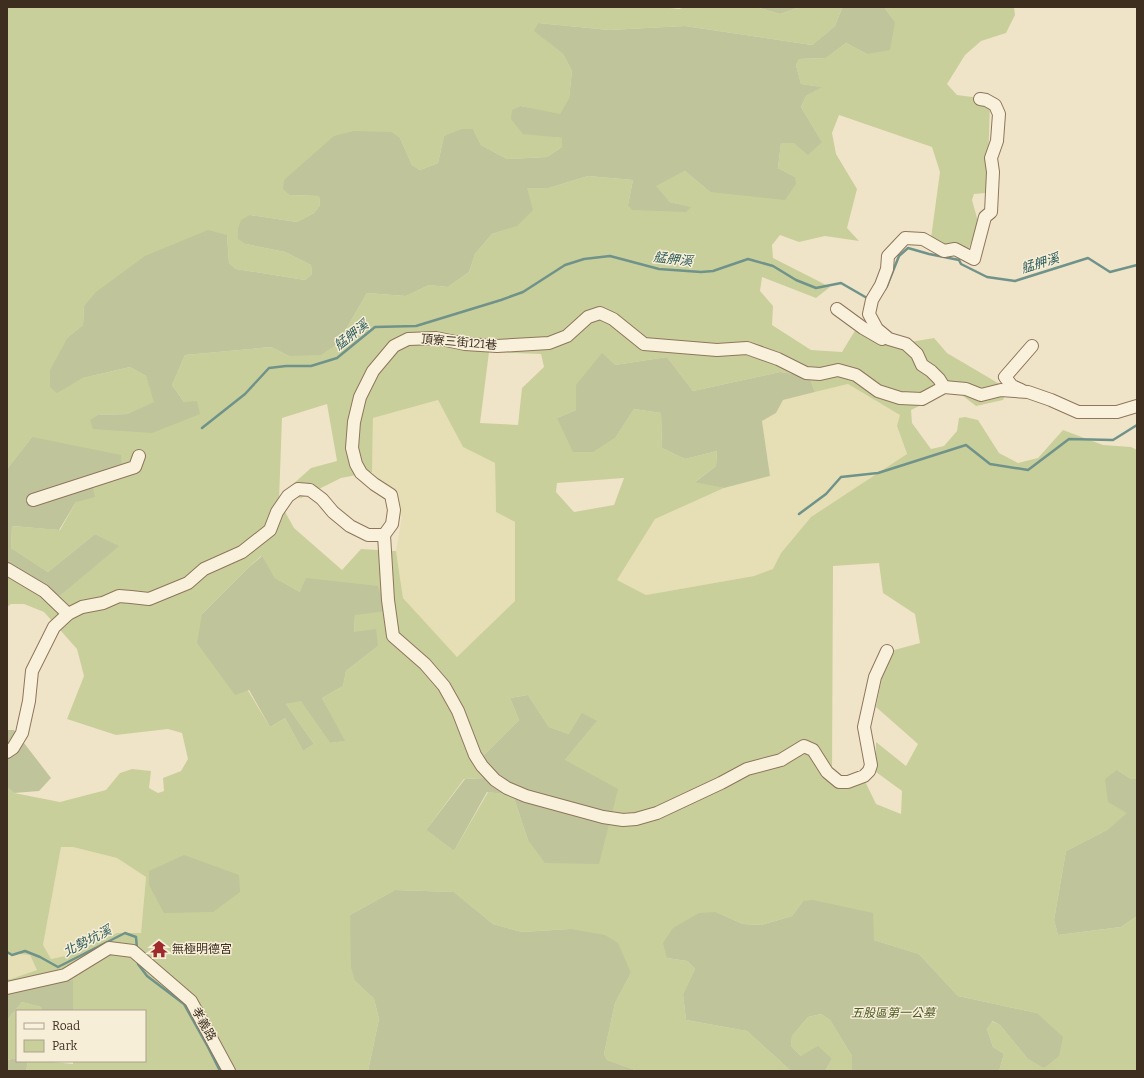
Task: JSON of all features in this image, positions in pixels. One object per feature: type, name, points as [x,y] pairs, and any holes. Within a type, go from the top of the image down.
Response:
[{"type":"street","points":[[889,339],[877,329],[869,314],[872,300],[881,285],[887,269],[888,256],[905,238],[923,239],[944,251],[955,249],[974,260],[985,217],[991,212],[993,172],[991,158],[997,141],[999,114],[995,105],[986,100],[980,99]]},
{"type":"street","points":[[837,309],[881,339],[889,339],[906,344],[918,354],[922,365],[932,371],[944,387],[966,389],[981,395],[1001,390],[1028,392]]},
{"type":"street","name":"頂寮三街121巷","points":[[384,535],[392,524],[394,510],[391,495],[361,473],[356,464],[352,448],[354,422],[360,397],[373,371],[394,346],[408,339],[436,338],[464,344],[497,346],[549,343],[567,336],[588,317],[600,313],[613,319],[644,344],[717,350],[747,348],[778,359],[806,374],[820,374],[838,370],[856,375],[878,391],[900,398],[922,399],[944,387]]},
{"type":"street","points":[[1032,346],[1005,377],[1012,386],[1051,400],[1078,412],[1117,412],[1137,406]]},
{"type":"street","points":[[33,500],[135,467],[139,456]]},
{"type":"street","points":[[7,752],[14,748],[22,733],[29,701],[32,671],[54,627],[68,614],[82,607],[103,603],[119,596],[150,600],[188,583],[204,569],[242,552],[270,530],[277,512],[288,496],[298,489],[310,490],[322,498],[333,512],[350,526],[368,536],[384,535],[388,600],[393,636],[425,664],[444,686],[458,711],[475,755],[482,766],[495,780],[507,788],[526,796],[603,817],[623,820],[636,819],[657,813],[721,784],[747,769],[781,760],[804,746],[813,750],[827,772],[839,782],[848,782],[864,776],[869,771],[871,765],[864,727],[875,677],[887,651]]},
{"type":"street","points":[[7,569],[44,591],[68,614]]},
{"type":"street","name":"孝義路","points":[[7,988],[65,975],[109,948],[133,950],[191,1001],[229,1071]]},
{"type":"shaded area","points":[[848,384],[901,415],[897,426],[907,455],[811,517],[781,553],[774,569],[754,576],[646,595],[617,580],[655,519],[724,488],[770,476],[762,421],[776,413],[783,400]]},
{"type":"shaded area","points":[[438,400],[463,447],[495,463],[496,512],[515,522],[515,601],[457,657],[403,598],[396,551],[402,517],[372,472],[373,418]]},
{"type":"shaded area","points":[[61,847],[73,847],[117,858],[146,877],[141,933],[117,933],[65,956],[51,959],[43,945]]},
{"type":"shaded area","points":[[7,953],[30,955],[37,970],[7,979]]},
{"type":"green space","points":[[7,7],[661,7],[679,9],[686,7],[756,7],[780,14],[800,7],[844,7],[842,8],[835,26],[812,45],[685,26],[609,30],[538,23],[535,31],[563,54],[572,71],[569,98],[560,115],[521,106],[523,133],[562,138],[562,147],[547,157],[507,159],[481,145],[473,129],[444,136],[438,163],[420,170],[412,165],[400,138],[290,195],[319,196],[320,205],[314,213],[297,222],[250,215],[246,244],[285,252],[311,265],[312,274],[305,280],[236,269],[229,263],[227,235],[84,306],[83,325],[68,337],[57,392],[83,378],[130,367],[146,376],[155,402],[127,414],[98,415],[93,429],[184,402],[172,385],[185,355],[271,347],[289,356],[338,343],[367,293],[406,296],[429,285],[448,287],[469,272],[475,254],[492,234],[516,226],[527,188],[549,188],[588,176],[633,180],[628,205],[690,207],[670,202],[655,186],[685,171],[710,192],[795,177],[778,168],[781,143],[822,142],[801,107],[806,96],[821,87],[801,84],[796,65],[799,59],[826,58],[846,43],[867,54],[895,22],[884,7],[1014,7],[1015,15],[1006,33],[981,41],[965,55],[947,84],[957,95],[988,99],[990,105],[987,193],[974,194],[972,200],[979,225],[968,250],[962,253],[931,238],[940,172],[932,147],[839,115],[832,133],[836,154],[857,189],[847,228],[859,241],[825,236],[799,242],[780,235],[772,245],[773,258],[830,287],[816,298],[762,277],[760,291],[773,306],[772,325],[811,350],[842,352],[856,329],[898,344],[934,338],[947,353],[1008,389],[1003,400],[976,406],[954,389],[911,410],[912,423],[931,449],[944,446],[957,431],[959,418],[965,417],[978,420],[999,453],[1018,463],[1038,458],[1063,430],[1103,445],[1131,447],[1137,450],[1137,779],[1131,779],[1117,770],[1128,813],[1107,830],[1066,851],[1054,920],[1058,935],[1121,927],[1137,916],[1137,1071],[999,1071],[1004,1054],[993,1047],[987,1029],[991,1021],[1000,1025],[1027,1058],[1037,1013],[958,996],[919,954],[874,940],[803,901],[792,916],[761,925],[743,924],[716,912],[667,958],[687,961],[695,969],[683,994],[686,1020],[747,1031],[791,1071],[638,1071],[607,1060],[604,1054],[615,1003],[631,973],[570,929],[522,932],[493,924],[454,892],[395,890],[350,915],[355,981],[374,999],[379,1019],[368,1071],[26,1071],[28,1062],[73,1064],[73,1062],[146,1062],[146,1010],[73,1010],[73,980],[7,992],[7,979],[37,970],[30,955],[7,953],[7,787],[14,793],[60,802],[106,790],[120,773],[132,769],[151,771],[149,788],[158,793],[164,791],[163,778],[181,771],[188,759],[182,733],[168,729],[116,735],[67,719],[84,676],[77,649],[44,612],[24,604],[11,604],[7,607],[7,574],[11,572],[60,596],[118,546],[95,534],[48,572],[11,548],[12,526],[60,530],[76,502],[32,437],[7,469]],"holes":[[[489,352],[541,354],[544,367],[522,388],[518,425],[480,423]],[[667,357],[693,391],[780,372],[809,376],[815,392],[848,384],[900,415],[897,426],[907,454],[811,517],[781,553],[773,569],[754,576],[646,595],[617,580],[655,519],[724,488],[696,481],[716,466],[717,451],[685,459],[662,448],[661,413],[634,409],[616,437],[557,418],[576,410],[615,365]],[[438,400],[463,447],[495,463],[496,512],[515,522],[515,601],[457,657],[403,598],[396,551],[361,549],[342,570],[294,528],[279,501],[282,418],[327,404],[337,461],[311,468],[292,485],[292,496],[301,498],[341,478],[372,472],[373,418]],[[624,478],[614,505],[574,512],[556,492],[557,483]],[[261,556],[275,578],[300,592],[355,614],[354,632],[378,646],[346,671],[343,686],[322,698],[344,741],[330,743],[301,700],[286,704],[314,744],[303,751],[285,718],[270,727],[202,614]],[[879,563],[883,593],[915,614],[920,643],[887,652],[876,707],[918,744],[906,766],[876,742],[876,772],[902,791],[901,814],[876,804],[861,773],[832,783],[833,566]],[[528,695],[549,727],[569,734],[596,722],[565,760],[528,840],[513,795],[488,792],[454,851],[426,830],[464,779],[485,778],[478,761],[519,720],[510,698]],[[61,847],[73,847],[117,858],[146,877],[141,933],[117,933],[65,956],[51,959],[43,945]]]},
{"type":"green space","points":[[756,7],[800,7],[780,14]]},
{"type":"green space","points":[[884,7],[895,22],[890,50],[867,54],[846,43],[826,58],[799,59],[796,65],[801,84],[822,87],[806,96],[801,107],[822,142],[808,155],[794,143],[781,143],[778,168],[795,177],[796,184],[785,200],[710,192],[685,171],[656,186],[670,202],[691,207],[686,212],[632,210],[628,205],[633,180],[588,176],[549,188],[527,188],[533,210],[517,226],[492,234],[475,254],[469,272],[448,287],[429,285],[406,296],[367,293],[338,343],[321,355],[289,356],[271,347],[185,355],[172,385],[184,402],[197,401],[200,414],[152,433],[93,429],[90,420],[98,415],[127,414],[154,402],[146,376],[130,367],[83,378],[57,393],[50,387],[50,370],[68,337],[83,325],[84,306],[96,292],[145,256],[208,230],[227,235],[229,263],[236,269],[305,280],[312,274],[311,265],[285,252],[246,244],[238,239],[238,229],[241,220],[250,215],[297,222],[314,213],[320,205],[319,196],[290,195],[283,189],[284,180],[334,136],[354,131],[391,132],[400,138],[412,165],[420,170],[438,163],[444,136],[462,129],[473,129],[481,145],[507,159],[547,157],[562,147],[562,138],[523,134],[511,119],[512,110],[521,106],[560,114],[569,98],[572,71],[563,54],[534,31],[538,23],[609,30],[685,26],[812,45],[835,26],[842,8]]},
{"type":"green space","points":[[602,353],[615,365],[667,357],[693,391],[780,372],[809,376],[815,392],[783,400],[776,413],[762,421],[770,476],[724,488],[695,482],[716,466],[717,451],[685,459],[662,448],[661,413],[634,409],[616,437],[593,452],[573,452],[557,418],[576,410],[576,385]]},
{"type":"green space","points":[[32,437],[121,455],[122,469],[91,479],[95,497],[76,502],[59,530],[12,526],[11,548],[48,572],[95,534],[119,546],[60,596],[11,572],[7,574],[7,469]]},
{"type":"green space","points":[[262,556],[275,578],[300,592],[306,578],[378,586],[386,611],[355,615],[354,632],[376,629],[378,646],[346,671],[343,686],[322,698],[345,741],[330,743],[301,701],[286,704],[314,744],[303,751],[285,718],[270,727],[249,690],[235,695],[197,643],[202,614]]},
{"type":"green space","points":[[528,695],[549,727],[569,734],[582,713],[597,721],[565,760],[618,789],[599,864],[545,863],[528,840],[513,795],[487,792],[454,851],[426,830],[465,779],[485,778],[478,761],[519,720],[510,698]]},
{"type":"green space","points":[[7,730],[14,730],[51,778],[39,791],[14,793],[7,787]]},
{"type":"green space","points":[[1117,770],[1131,779],[1137,779],[1137,916],[1121,927],[1058,935],[1054,920],[1066,851],[1107,830],[1127,813],[1108,802],[1105,779]]},
{"type":"green space","points":[[184,855],[239,875],[240,892],[213,912],[164,913],[149,885],[149,871]]},
{"type":"green space","points":[[395,890],[454,892],[493,924],[522,932],[570,929],[605,935],[618,943],[631,973],[615,1003],[604,1054],[607,1060],[638,1071],[368,1071],[379,1019],[374,999],[355,981],[351,967],[350,915]]},
{"type":"green space","name":"五股區第一公墓","points":[[813,900],[873,913],[874,940],[919,954],[958,996],[1037,1013],[1063,1037],[1059,1056],[1044,1068],[1027,1058],[1000,1025],[992,1021],[987,1029],[993,1047],[1004,1054],[999,1071],[852,1071],[852,1056],[830,1020],[821,1014],[808,1017],[792,1036],[791,1046],[801,1056],[818,1046],[832,1059],[825,1071],[791,1071],[747,1031],[686,1020],[683,994],[695,969],[687,961],[667,958],[663,943],[673,928],[699,913],[716,912],[743,924],[761,925],[792,916],[803,901]]},
{"type":"green space","points":[[73,980],[73,1010],[42,1010],[41,1007],[22,1002],[7,1020],[7,992],[19,988]]},
{"type":"green space","points":[[22,1002],[41,1007],[42,1010],[16,1010],[16,1058],[7,1060],[7,1020]]},
{"type":"green space","points":[[821,1014],[830,1020],[852,1056],[852,1071],[825,1071],[832,1059],[801,1056],[791,1046],[792,1036],[808,1017]]},
{"type":"green space","points":[[16,1058],[16,1062],[28,1062],[26,1071],[7,1071],[7,1060]]},
{"type":"waterway","name":"艋舺溪","points":[[885,289],[899,256],[908,248],[959,260],[961,264],[987,277],[1015,281],[1088,258],[1110,272],[1137,265]]},
{"type":"waterway","name":"艋舺溪","points":[[202,428],[245,394],[269,368],[311,366],[337,358],[375,327],[416,326],[501,300],[523,292],[565,265],[584,259],[610,256],[659,269],[701,272],[713,271],[748,259],[773,266],[796,280],[816,288],[841,283],[867,298],[869,297]]},
{"type":"waterway","points":[[799,514],[826,494],[841,477],[878,473],[966,445],[990,464],[1028,470],[1069,439],[1113,440],[1137,425]]},
{"type":"waterway","name":"北勢坑溪","points":[[7,952],[12,955],[25,951],[58,967],[125,933],[136,937],[137,949]]},
{"type":"waterway","name":"北勢坑溪","points":[[138,960],[138,964],[147,976],[184,1004],[220,1071]]},
{"type":"place","name":"無極明德宮","points":[[159,949]]}]
